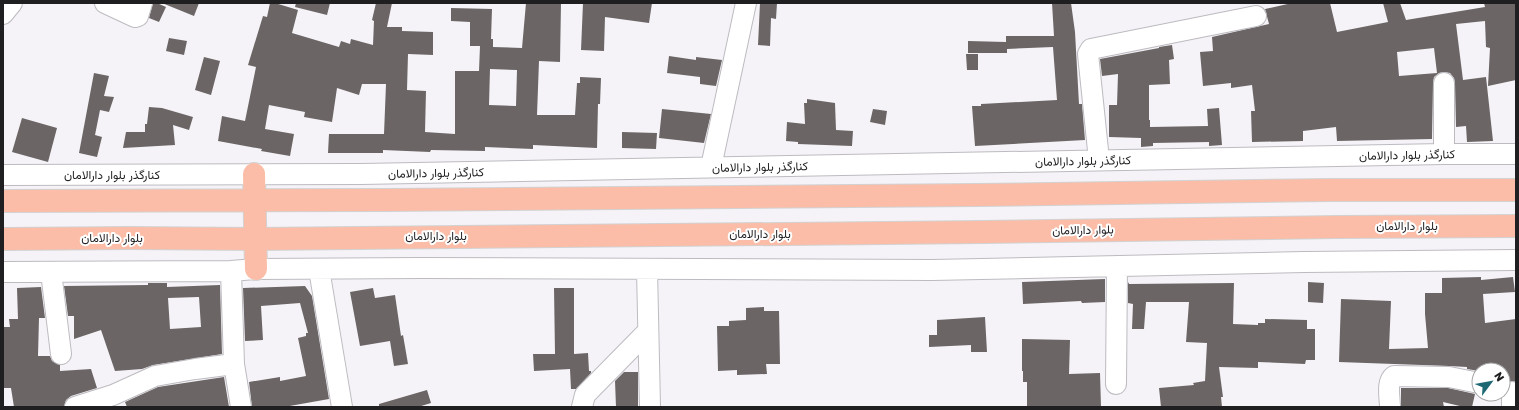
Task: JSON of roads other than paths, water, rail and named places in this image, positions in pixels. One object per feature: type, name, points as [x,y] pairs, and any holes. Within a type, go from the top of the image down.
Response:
[{"type":"main road","points":[[254,174],[256,269]]},
{"type":"main road","points":[[3,201],[254,201],[977,195],[1331,190],[1516,190]]},
{"type":"main road","name":"بلوار دارالامان","points":[[3,239],[255,239],[1516,226]]},
{"type":"street","points":[[3,14],[12,3]]},
{"type":"street","points":[[105,3],[135,17],[138,16],[142,3]]},
{"type":"street","points":[[711,168],[746,3]]},
{"type":"street","points":[[1099,160],[1088,54],[1091,49],[1256,16]]},
{"type":"street","points":[[1444,83],[1444,154]]},
{"type":"street","name":"کنارگذر بلوار دارالامان","points":[[3,175],[369,174],[1099,160],[1516,154]]},
{"type":"street","points":[[3,272],[231,271],[319,268],[932,270],[1516,260]]},
{"type":"street","points":[[1116,384],[1117,266]]},
{"type":"street","points":[[319,268],[342,407]]},
{"type":"street","points":[[647,269],[650,407]]},
{"type":"street","points":[[231,271],[234,364],[242,407]]},
{"type":"street","points":[[51,272],[61,354]]},
{"type":"street","points":[[582,407],[585,395],[648,331]]},
{"type":"street","points":[[75,407],[115,401],[155,376],[195,368],[234,364]]},
{"type":"street","points":[[1390,407],[1389,385],[1394,376],[1449,377],[1471,381]]}]
